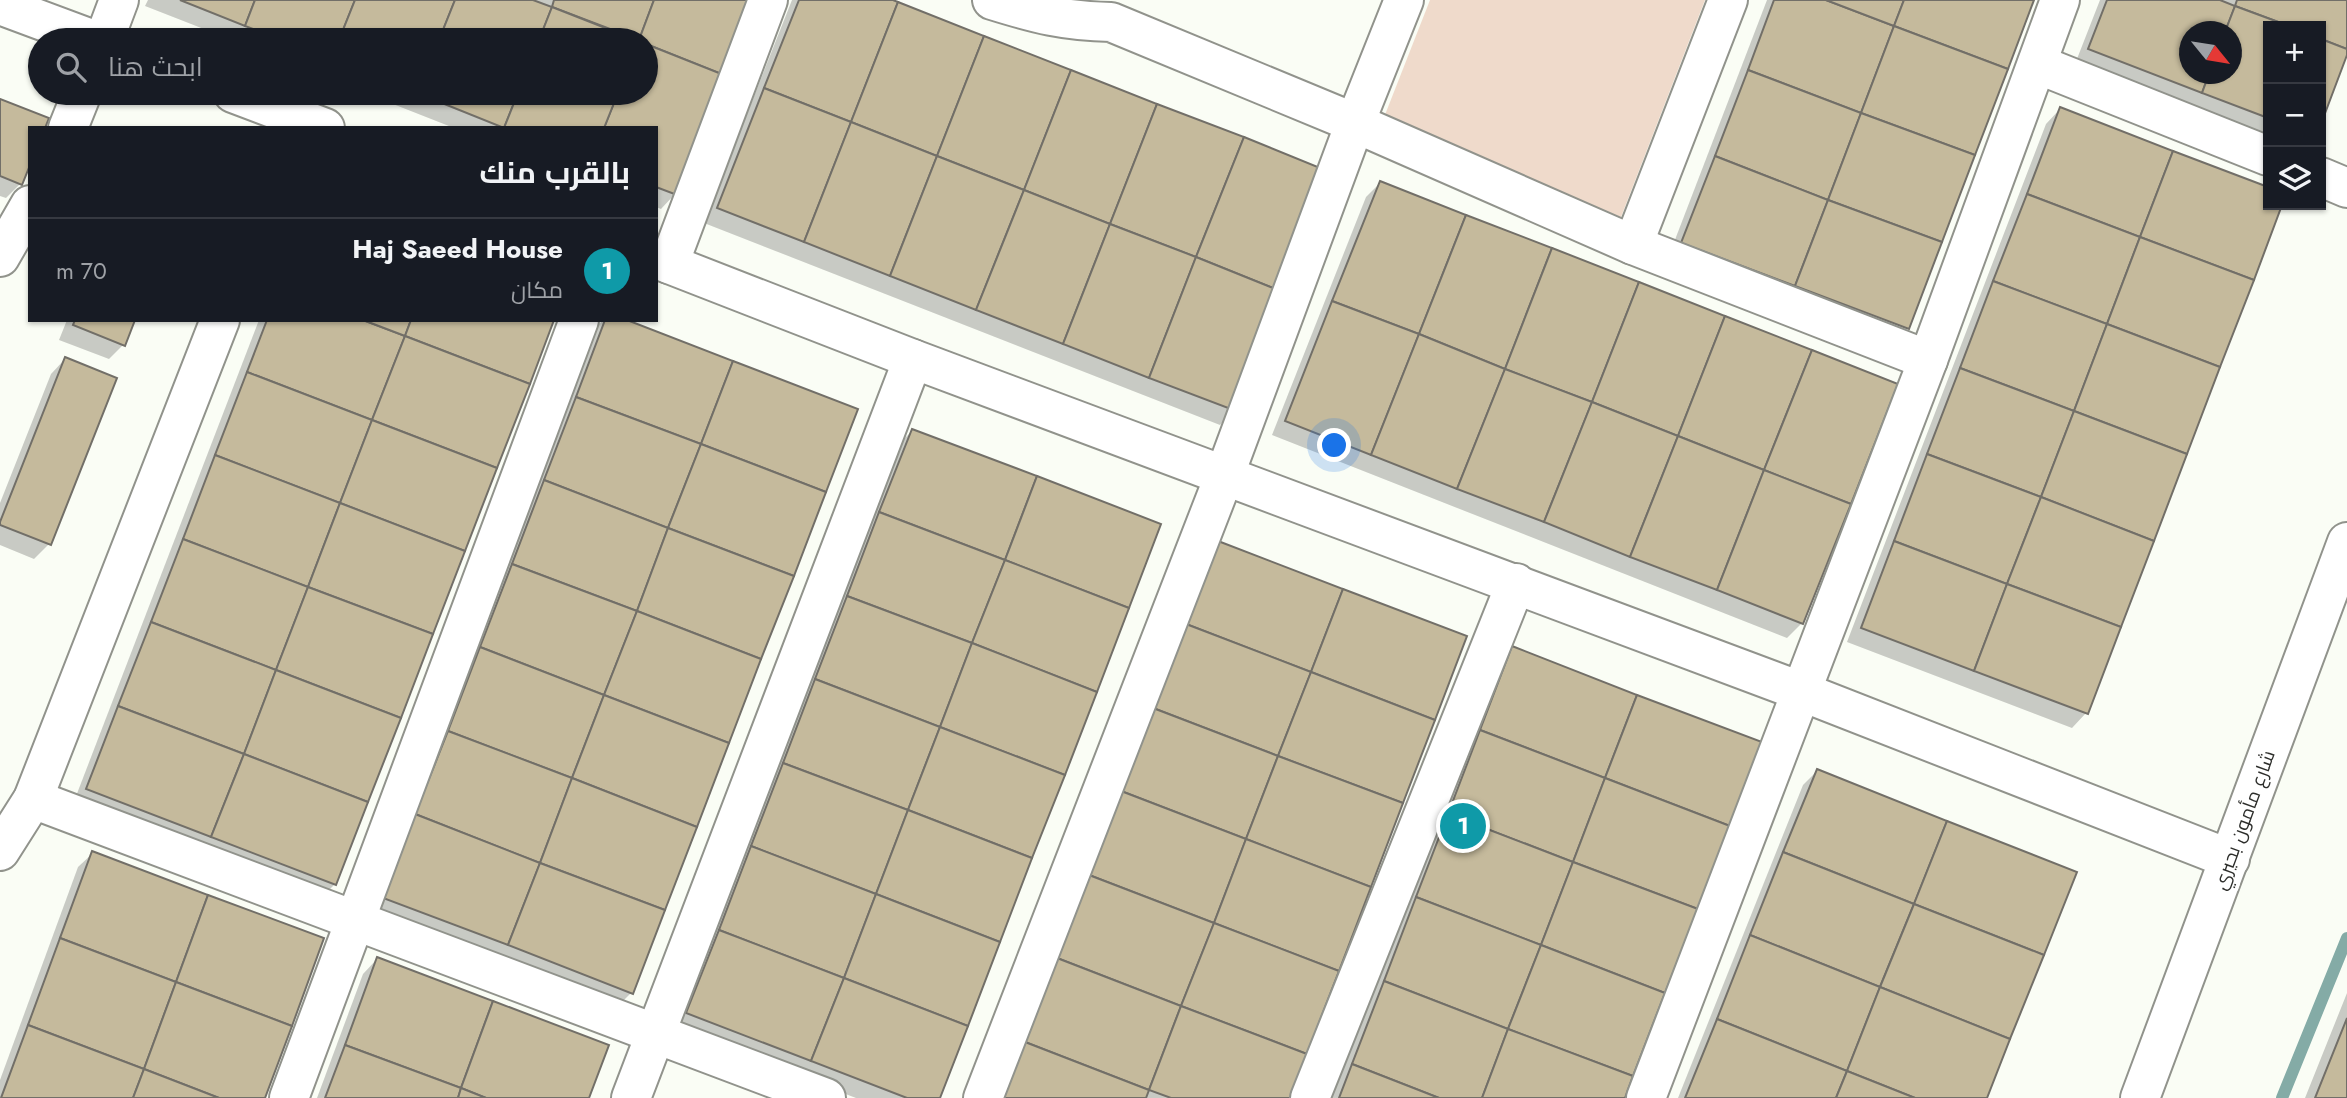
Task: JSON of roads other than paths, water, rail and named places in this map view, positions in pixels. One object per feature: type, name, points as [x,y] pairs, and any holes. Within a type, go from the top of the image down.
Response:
[{"type":"street","points":[[108,28],[119,0]]},
{"type":"street","points":[[768,0],[663,262],[913,359],[1800,691],[2230,859]]},
{"type":"street","points":[[992,0],[1076,22],[1115,11],[1355,123],[1633,245],[1928,360]]},
{"type":"street","points":[[983,1098],[1225,474],[1355,123],[1404,0]]},
{"type":"street","points":[[1633,245],[1728,0]]},
{"type":"street","points":[[1646,1098],[1928,360],[2060,0]]},
{"type":"street","points":[[0,5],[62,28]]},
{"type":"street","points":[[2037,64],[2263,154]]},
{"type":"street","points":[[69,126],[77,105]]},
{"type":"street","points":[[261,105],[306,124]]},
{"type":"street","points":[[2326,179],[2347,188]]},
{"type":"street","points":[[0,257],[28,208]]},
{"type":"street","points":[[0,850],[33,799],[219,322]]},
{"type":"street","points":[[289,1098],[578,322]]},
{"type":"street","points":[[631,1098],[913,359]]},
{"type":"street","name":"شارع مأمون بحيري","points":[[2140,1098],[2347,542]]},
{"type":"street","points":[[1310,1098],[1516,583]]},
{"type":"street","points":[[33,799],[826,1098]]},
{"type":"waterway","points":[[2282,1098],[2347,938]]},
{"type":"place","name":"Haj Saeed House","points":[[1463,826]]}]
